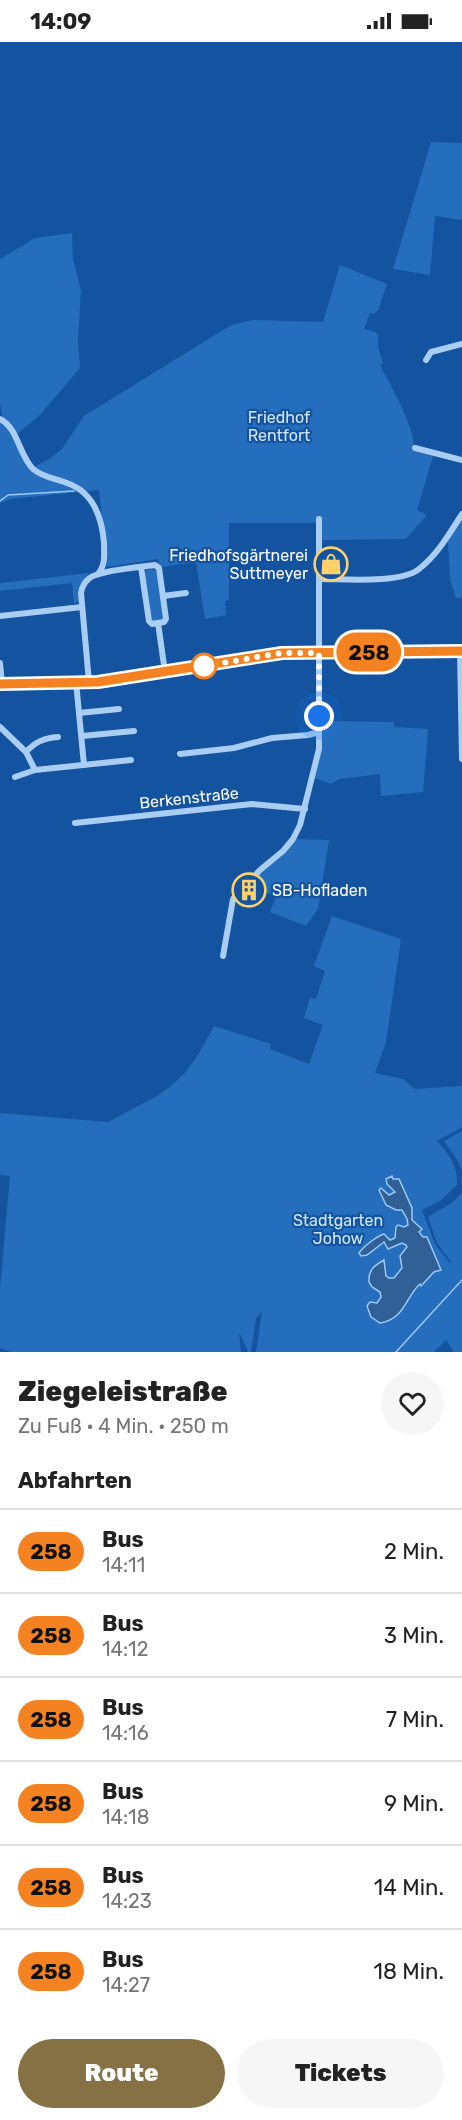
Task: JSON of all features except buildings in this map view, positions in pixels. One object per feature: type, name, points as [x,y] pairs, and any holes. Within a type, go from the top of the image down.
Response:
[{"type":"street","points":[[426,360],[431,352],[462,344]]},
{"type":"street","points":[[0,419],[10,427],[32,467],[46,478],[77,487],[99,512],[104,561],[97,574]]},
{"type":"street","points":[[415,448],[462,460]]},
{"type":"street","points":[[319,579],[399,578],[414,573],[433,555],[462,514]]},
{"type":"street","points":[[223,956],[233,899],[293,839],[300,825],[319,749],[319,519]]},
{"type":"street","points":[[89,682],[81,593],[83,585],[97,574],[141,567],[155,565],[159,568],[166,619],[164,622],[153,624],[149,621],[141,567]]},
{"type":"street","points":[[163,596],[186,593]]},
{"type":"street","points":[[0,616],[82,607]]},
{"type":"street","points":[[158,624],[165,672]]},
{"type":"street","points":[[0,663],[1,684],[89,682],[282,653],[461,651],[462,759]]},
{"type":"street","points":[[76,682],[84,765]]},
{"type":"street","points":[[79,713],[119,709]]},
{"type":"street","points":[[0,727],[25,750],[35,770]]},
{"type":"street","points":[[82,736],[134,731]]},
{"type":"street","points":[[180,754],[234,748],[272,738],[320,732]]},
{"type":"street","points":[[25,750],[41,740],[58,737]]},
{"type":"street","points":[[15,777],[35,770],[131,760]]},
{"type":"street","name":"Berkenstraße","points":[[75,823],[252,804],[304,809]]},
{"type":"green space","points":[[431,142],[462,143],[462,220],[435,216],[430,275],[393,269]]},
{"type":"green space","points":[[72,233],[73,259],[81,291],[78,341],[80,368],[40,415],[16,435],[2,416],[0,402],[0,259],[35,238]]},
{"type":"green space","name":"Friedhof Rentfort","points":[[340,265],[387,284],[378,311],[374,314],[370,313],[364,329],[378,335],[378,348],[383,363],[380,365],[407,420],[414,442],[414,451],[433,456],[417,510],[427,515],[406,539],[322,540],[322,523],[229,523],[229,600],[225,601],[226,615],[205,619],[196,562],[160,567],[158,559],[107,567],[99,490],[10,499],[0,503],[0,421],[5,425],[31,468],[48,460],[62,449],[84,416],[231,325],[253,320],[323,322]]},
{"type":"green space","points":[[462,519],[462,594],[461,598],[456,598],[450,580],[448,541]]},
{"type":"green space","points":[[152,569],[157,571],[163,619],[161,621],[152,621],[144,573]]},
{"type":"green space","points":[[89,573],[79,589],[79,601],[74,604],[72,583],[0,591],[0,583]]},
{"type":"green space","points":[[324,721],[394,722],[394,727],[428,729],[423,792],[381,796],[380,774],[339,779],[331,784],[315,778]]},
{"type":"green space","points":[[296,839],[329,840],[318,909],[306,926],[270,912],[276,896],[248,886]]},
{"type":"green space","name":"Stadtgarten Johow","points":[[332,916],[401,939],[386,1042],[375,1073],[403,1079],[415,1089],[462,1086],[462,1127],[437,1141],[452,1161],[457,1185],[440,1201],[422,1210],[435,1244],[450,1263],[437,1243],[428,1217],[453,1202],[462,1193],[462,1352],[454,1352],[446,1340],[434,1352],[256,1352],[262,1311],[256,1318],[251,1352],[248,1352],[239,1332],[241,1352],[11,1352],[0,1348],[0,1289],[10,1176],[0,1175],[0,1113],[108,1122],[159,1095],[172,1085],[184,1074],[198,1055],[214,1026],[271,1044],[270,1049],[309,1064],[323,1025],[304,1018],[310,998],[316,999],[325,971],[314,966]]},
{"type":"green space","points":[[462,1131],[462,1172],[444,1141]]},
{"type":"shaded area","points":[[392,1176],[393,1179],[399,1179],[412,1208],[412,1220],[422,1229],[419,1232],[423,1237],[427,1237],[441,1270],[434,1272],[415,1289],[395,1317],[380,1323],[371,1317],[367,1306],[370,1302],[377,1303],[381,1297],[380,1292],[369,1282],[371,1271],[384,1260],[386,1276],[394,1278],[402,1268],[400,1256],[407,1247],[402,1243],[388,1249],[384,1242],[367,1255],[361,1256],[359,1253],[381,1235],[384,1234],[390,1240],[395,1238],[398,1225],[404,1227],[408,1225],[402,1210],[386,1205],[379,1190],[381,1188],[389,1195],[395,1192],[387,1184],[386,1179]]},
{"type":"waterway","points":[[0,501],[8,495],[74,491]]},
{"type":"waterway","points":[[396,1352],[462,1280]]},
{"type":"bus line","name":"258","points":[[0,684],[98,682],[282,653],[462,651]]},
{"type":"place","name":"Friedhofsgärtnerei Suttmeyer","points":[[331,564]]},
{"type":"place","name":"SB-Hofladen","points":[[249,890]]},
{"type":"route","points":[[204,666],[282,653],[319,653],[319,716]]}]
